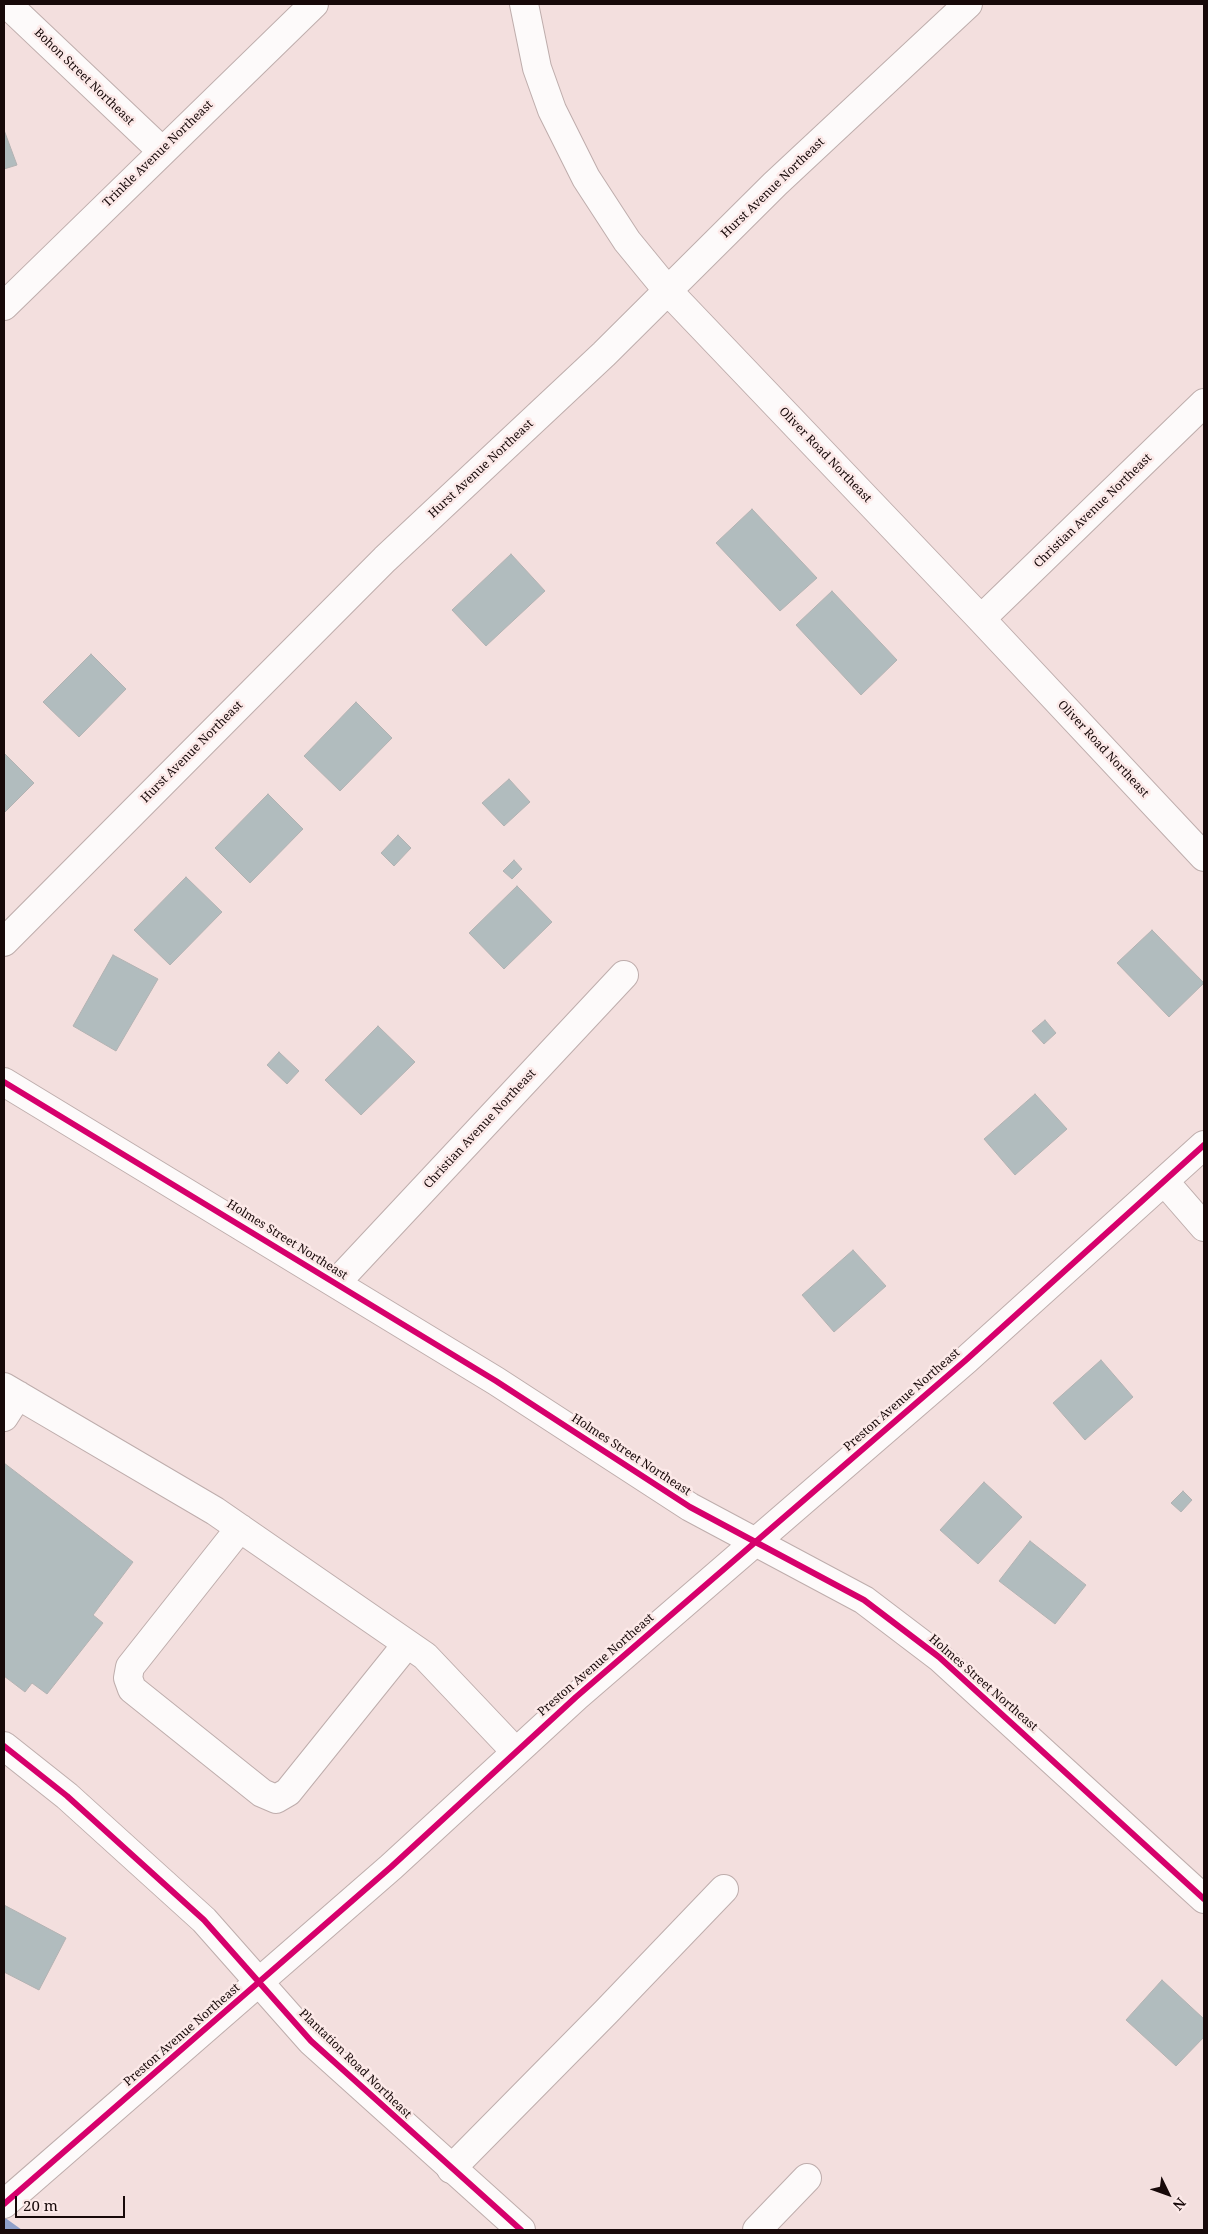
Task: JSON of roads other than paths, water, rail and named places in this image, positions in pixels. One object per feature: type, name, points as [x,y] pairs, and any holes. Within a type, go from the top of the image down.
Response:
[{"type":"street","name":"Bohon Street Northeast","points":[[7,4],[162,151]]},
{"type":"street","name":"Trinkle Avenue Northeast","points":[[4,306],[314,4]]},
{"type":"street","name":"Oliver Road Northeast","points":[[524,4],[537,68],[552,110],[586,178],[627,241],[668,291],[981,619],[1204,857]]},
{"type":"street","name":"Hurst Avenue Northeast","points":[[4,942],[385,559],[597,360],[775,184],[968,4]]},
{"type":"street","name":"Christian Avenue Northeast","points":[[981,619],[1204,403]]},
{"type":"street","name":"Christian Avenue Northeast","points":[[336,1283],[624,975]]},
{"type":"street","name":"Holmes Street Northeast","points":[[4,1082],[496,1381],[690,1507],[864,1600],[939,1658],[1204,1899]]},
{"type":"street","name":"Preston Avenue Northeast","points":[[4,2204],[391,1867],[516,1752],[755,1541],[966,1360],[1204,1145]]},
{"type":"street","points":[[1164,1181],[1204,1227]]},
{"type":"street","points":[[8,1400],[215,1511],[425,1656],[516,1752]]},
{"type":"street","points":[[240,1528],[130,1667],[128,1678],[132,1689],[262,1793],[276,1799],[288,1792],[407,1644]]},
{"type":"street","name":"Plantation Road Northeast","points":[[4,1746],[67,1796],[204,1920],[311,2041],[521,2230]]},
{"type":"street","points":[[451,2169],[606,2012],[724,1888]]},
{"type":"street","points":[[758,2230],[807,2178]]},
{"type":"water","points":[[4,2217],[22,2230],[4,2230]]}]
